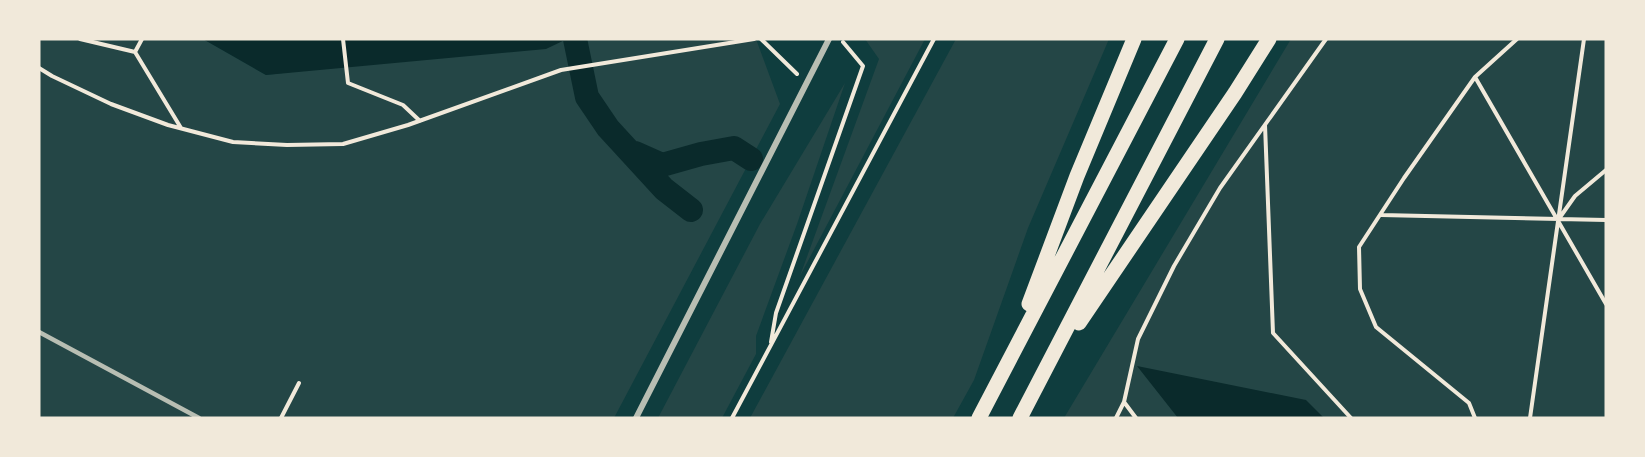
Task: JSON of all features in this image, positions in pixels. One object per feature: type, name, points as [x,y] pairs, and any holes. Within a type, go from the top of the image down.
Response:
[{"type":"main road","points":[[1006,365],[1077,176],[1134,39]]},
{"type":"main road","points":[[979,418],[1177,39]]},
{"type":"main road","points":[[1020,418],[1217,39]]},
{"type":"main road","points":[[1040,380],[1235,93],[1269,39]]},
{"type":"street","points":[[636,418],[829,39]]},
{"type":"lane","points":[[39,332],[199,418]]},
{"type":"path","points":[[80,39],[135,52],[182,129]]},
{"type":"path","points":[[135,52],[142,39]]},
{"type":"path","points":[[343,39],[348,83],[403,105],[420,121]]},
{"type":"path","points":[[39,68],[111,104],[182,129],[233,142],[287,145],[343,144],[420,121],[561,70],[754,39]]},
{"type":"path","points":[[761,39],[806,84]]},
{"type":"path","points":[[770,346],[776,313],[863,66],[841,39]]},
{"type":"path","points":[[732,418],[934,39]]},
{"type":"path","points":[[1116,418],[1124,402],[1138,339],[1174,266],[1220,188],[1326,39]]},
{"type":"path","points":[[1475,418],[1469,403],[1376,327],[1360,289],[1359,247],[1475,77],[1517,39]]},
{"type":"path","points":[[1530,418],[1584,39]]},
{"type":"path","points":[[1475,77],[1606,304]]},
{"type":"path","points":[[1265,125],[1273,333],[1351,418]]},
{"type":"path","points":[[1557,221],[1575,196],[1606,170]]},
{"type":"path","points":[[1380,215],[1557,221],[1606,220]]},
{"type":"path","points":[[281,418],[299,383]]},
{"type":"path","points":[[1124,402],[1136,418]]},
{"type":"shaded area","points":[[39,39],[203,39],[266,75],[574,39],[756,39],[780,104],[614,418],[39,418]]},
{"type":"shaded area","points":[[203,39],[567,39],[546,49],[266,75]]},
{"type":"shaded area","points":[[865,39],[925,39],[800,276],[879,59]]},
{"type":"shaded area","points":[[956,39],[1109,39],[1028,228],[974,380],[953,418],[750,418]]},
{"type":"shaded area","points":[[1291,39],[1606,39],[1606,418],[1064,418]]},
{"type":"shaded area","points":[[845,83],[756,336],[756,354],[722,418],[658,418],[760,224]]},
{"type":"shaded area","points":[[1137,366],[1306,400],[1324,418],[1178,418]]},
{"type":"waterway","points":[[575,39],[587,97],[608,128],[664,189],[691,210]]},
{"type":"waterway","points":[[635,153],[662,165],[734,148],[751,159]]}]
